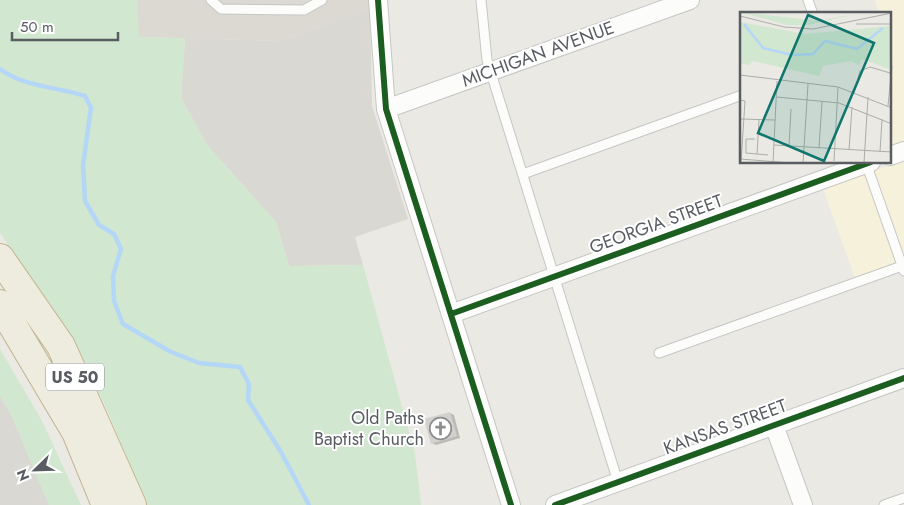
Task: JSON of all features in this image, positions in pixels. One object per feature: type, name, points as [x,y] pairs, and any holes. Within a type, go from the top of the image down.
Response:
[{"type":"highway","name":"US 50","points":[[0,258],[61,346],[132,505]]},
{"type":"highway","name":"US 50","points":[[0,304],[76,432],[106,505]]},
{"type":"highway","points":[[0,327],[61,406]]},
{"type":"street","points":[[378,0],[386,109],[511,505]]},
{"type":"street","name":"MICHIGAN AVENUE","points":[[386,109],[690,0]]},
{"type":"street","points":[[892,155],[904,151]]},
{"type":"street","name":"GEORGIA STREET","points":[[451,314],[865,164]]},
{"type":"street","name":"KANSAS STREET","points":[[555,505],[904,378]]},
{"type":"street","points":[[774,425],[803,505]]},
{"type":"lane","points":[[211,0],[221,9],[304,10],[322,0]]},
{"type":"lane","points":[[482,0],[487,60],[618,482]]},
{"type":"lane","points":[[808,0],[812,12]]},
{"type":"lane","points":[[523,174],[740,96]]},
{"type":"lane","points":[[659,354],[903,268],[868,164]]},
{"type":"lane","points":[[884,505],[904,498]]},
{"type":"shaded area","points":[[137,0],[369,0],[370,8],[281,41],[138,37]]},
{"type":"shaded area","points":[[875,0],[904,0],[904,144],[892,148],[892,12],[878,12]]},
{"type":"shaded area","points":[[370,8],[372,106],[408,219],[355,237],[363,265],[289,266],[276,222],[207,145],[181,98],[185,38],[281,41]]},
{"type":"shaded area","points":[[904,160],[904,257],[874,171]]},
{"type":"shaded area","points":[[865,174],[897,263],[855,278],[823,189]]},
{"type":"shaded area","points":[[0,396],[11,414],[49,505],[0,505]]},
{"type":"green space","points":[[0,0],[137,0],[139,37],[185,38],[181,98],[207,145],[276,222],[289,266],[363,265],[415,454],[421,505],[144,505],[133,471],[104,403],[65,327],[0,233]]},
{"type":"green space","points":[[0,349],[41,419],[81,505],[49,505],[11,414],[0,396]]},
{"type":"building","name":"Old Paths Baptist Church","points":[[450,412],[457,436],[431,444],[424,419]]},
{"type":"waterway","points":[[0,69],[20,80],[85,96],[91,108],[83,165],[85,201],[99,225],[114,234],[121,249],[113,276],[114,301],[123,324],[171,352],[199,363],[240,367],[249,384],[248,400],[281,452],[309,505]]},
{"type":"cycle path","points":[[378,0],[386,109],[511,505]]},
{"type":"cycle path","points":[[451,314],[865,164]]},
{"type":"cycle path","points":[[555,505],[904,378]]},
{"type":"place","name":"Old Paths Baptist Church","points":[[440,428]]}]
